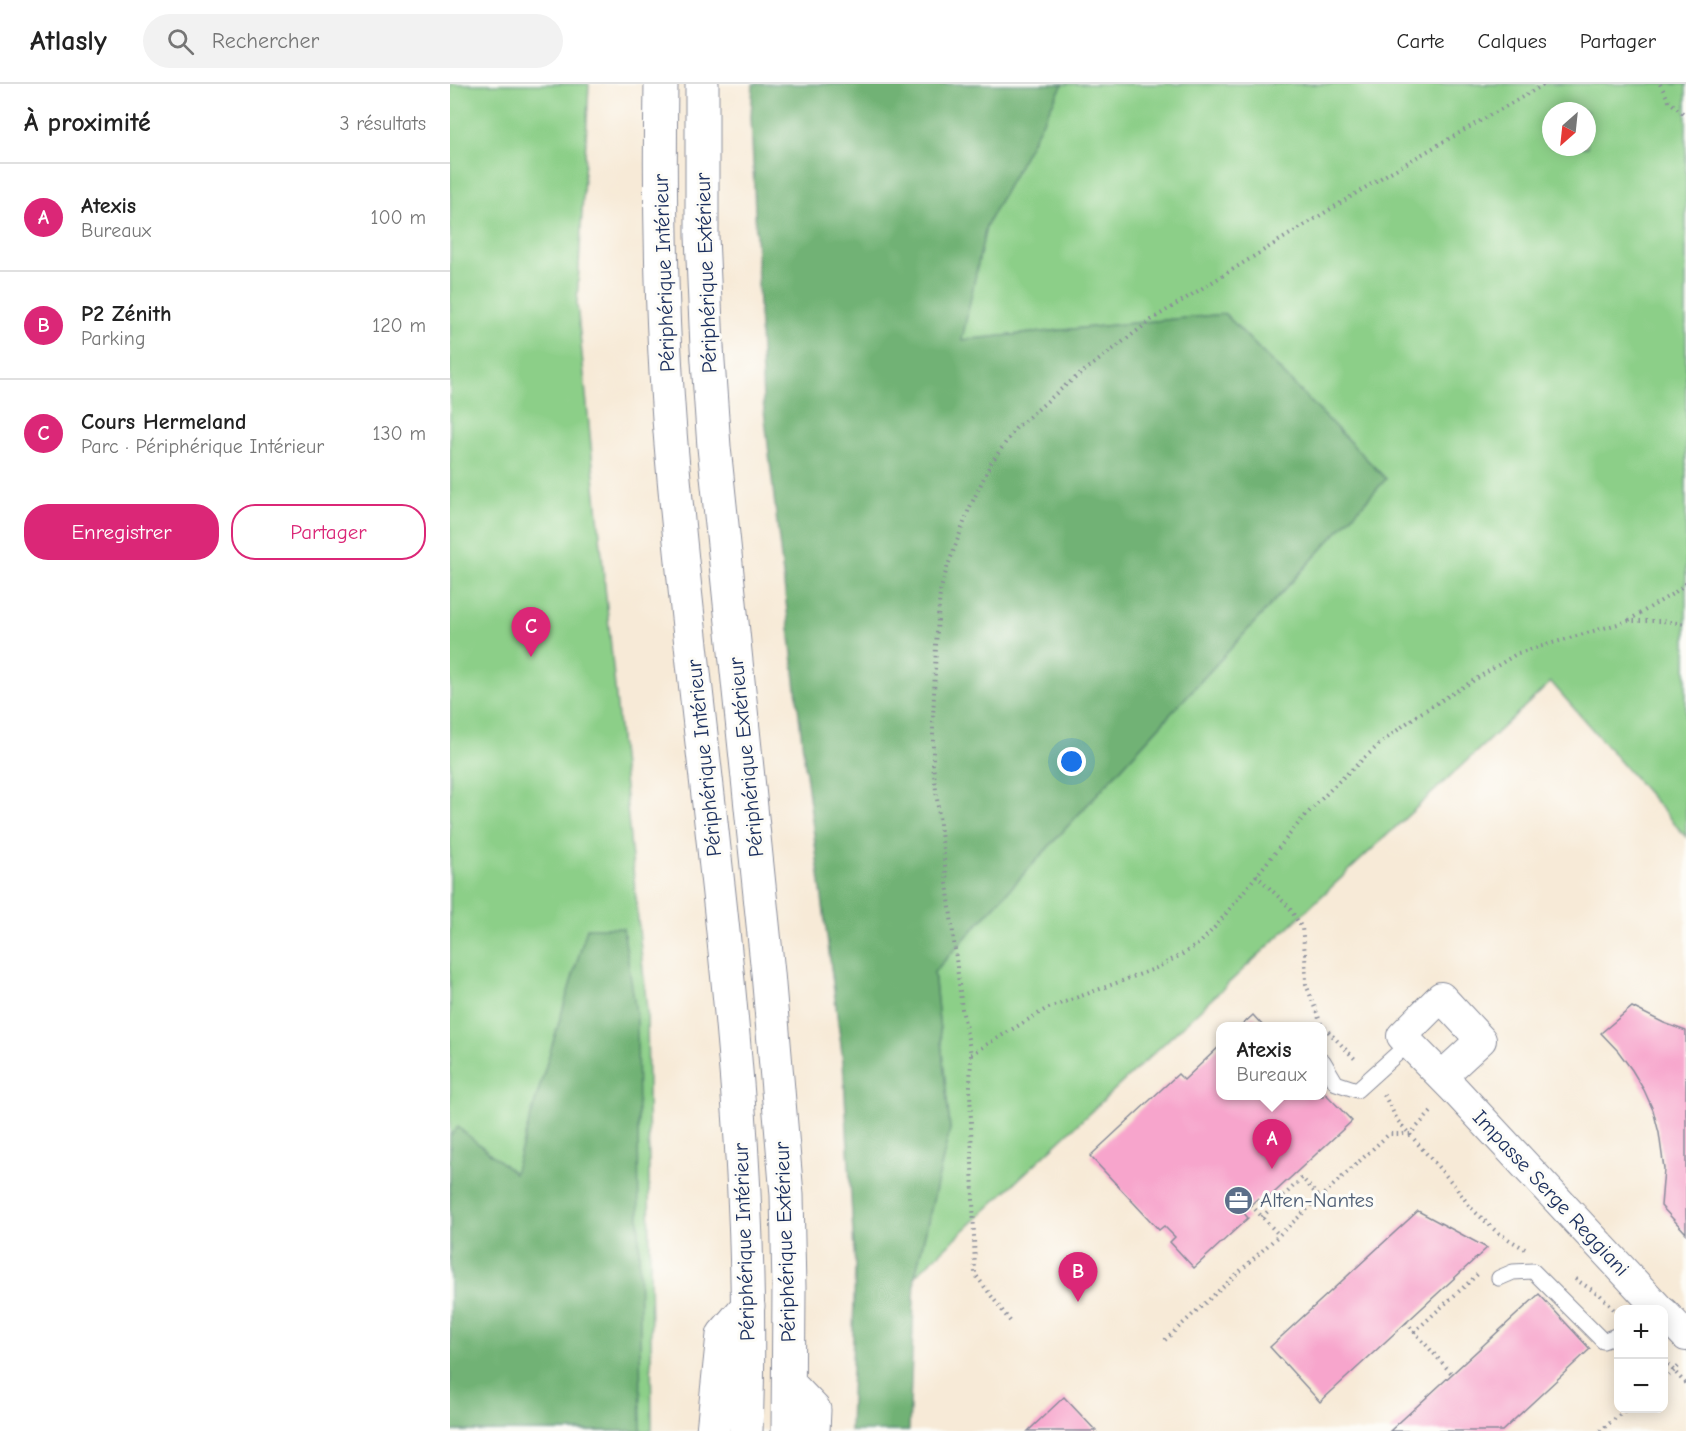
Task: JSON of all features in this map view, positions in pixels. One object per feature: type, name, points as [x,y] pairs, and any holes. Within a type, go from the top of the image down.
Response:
[{"type":"highway","name":"Périphérique Intérieur","points":[[661,84],[662,256],[670,442],[731,1019],[745,1202],[748,1306],[746,1431]]},
{"type":"highway","name":"Périphérique Extérieur","points":[[702,84],[702,236],[714,447],[768,973],[787,1195],[788,1431]]},
{"type":"highway","points":[[713,1431],[723,1335],[748,1306]]},
{"type":"highway","points":[[789,1384],[814,1410],[813,1431]]},
{"type":"street","points":[[1409,1043],[1402,1036],[1442,997],[1480,1040],[1442,1076]]},
{"type":"street","name":"Impasse Serge Reggiani","points":[[1409,1043],[1655,1305]]},
{"type":"street","points":[[1668,1317],[1686,1336]]},
{"type":"lane","points":[[1327,1068],[1336,1083],[1357,1090],[1409,1043]]},
{"type":"lane","points":[[1499,1278],[1514,1272],[1533,1271],[1603,1341],[1614,1337]]},
{"type":"path","points":[[1010,1321],[975,1274],[971,1054],[962,1009],[933,765],[933,719],[940,592],[969,509],[991,464],[1016,428],[1066,385],[1154,318],[1389,173],[1545,84]]},
{"type":"path","points":[[1660,84],[1669,102],[1686,116]]},
{"type":"path","points":[[971,1054],[1046,1009],[1154,969],[1200,943],[1302,819],[1382,742],[1416,716],[1518,653],[1628,621],[1686,583]]},
{"type":"path","points":[[1628,621],[1686,624]]},
{"type":"path","points":[[1256,875],[1289,907],[1302,928],[1306,984],[1320,1022]]},
{"type":"path","points":[[1327,1030],[1383,1092],[1398,1121],[1471,1208],[1498,1233],[1530,1251]]},
{"type":"path","points":[[1165,1340],[1389,1134],[1410,1134]]},
{"type":"path","points":[[1262,1216],[1302,1178],[1320,1198]]},
{"type":"path","points":[[1251,1205],[1279,1235]]},
{"type":"path","points":[[1505,1250],[1514,1242]]},
{"type":"path","points":[[1414,1332],[1480,1272]]},
{"type":"path","points":[[1573,1278],[1600,1295],[1614,1310]]},
{"type":"path","points":[[1406,1322],[1452,1374]]},
{"type":"path","points":[[1668,1376],[1686,1360]]},
{"type":"path","points":[[1668,1364],[1686,1384]]},
{"type":"path","points":[[1600,1431],[1622,1413]]},
{"type":"green space","points":[[450,84],[589,84],[577,304],[647,1010],[652,1431],[450,1431]]},
{"type":"green space","points":[[753,84],[1063,84],[986,226],[962,340],[1225,314],[1386,479],[934,972],[950,1129],[915,1276],[909,1431],[850,1431],[855,1267],[843,1061],[803,750],[763,401],[751,116]]},
{"type":"green space","points":[[1063,84],[1686,84],[1686,837],[1551,682],[915,1276],[950,1129],[934,972],[1386,479],[1225,314],[961,340],[986,226]]},
{"type":"green space","points":[[587,928],[623,928],[637,1019],[641,1431],[450,1431],[450,1136],[458,1127],[514,1173]]},
{"type":"building","points":[[1632,1007],[1686,1031],[1686,1233],[1661,1206],[1664,1169],[1653,1110],[1632,1070],[1601,1033]]},
{"type":"building","points":[[1253,1015],[1259,1022],[1245,1022]]},
{"type":"building","points":[[1216,1050],[1216,1100],[1327,1100],[1327,1095],[1352,1121],[1262,1204],[1257,1199],[1243,1212],[1248,1218],[1194,1268],[1170,1242],[1175,1237],[1164,1226],[1159,1230],[1090,1156],[1178,1074],[1184,1080]]},
{"type":"building","points":[[1418,1211],[1487,1248],[1320,1402],[1270,1347]]},
{"type":"building","points":[[1539,1294],[1590,1349],[1502,1431],[1390,1431]]},
{"type":"building","points":[[1064,1397],[1096,1431],[1028,1431]]},
{"type":"place","name":"Cours Hermeland","points":[[531,657]]},
{"type":"place","name":"Atexis","points":[[1272,1169]]},
{"type":"place","name":"Alten-Nantes","points":[[1239,1200]]},
{"type":"place","name":"P2 Zénith","points":[[1078,1302]]}]
